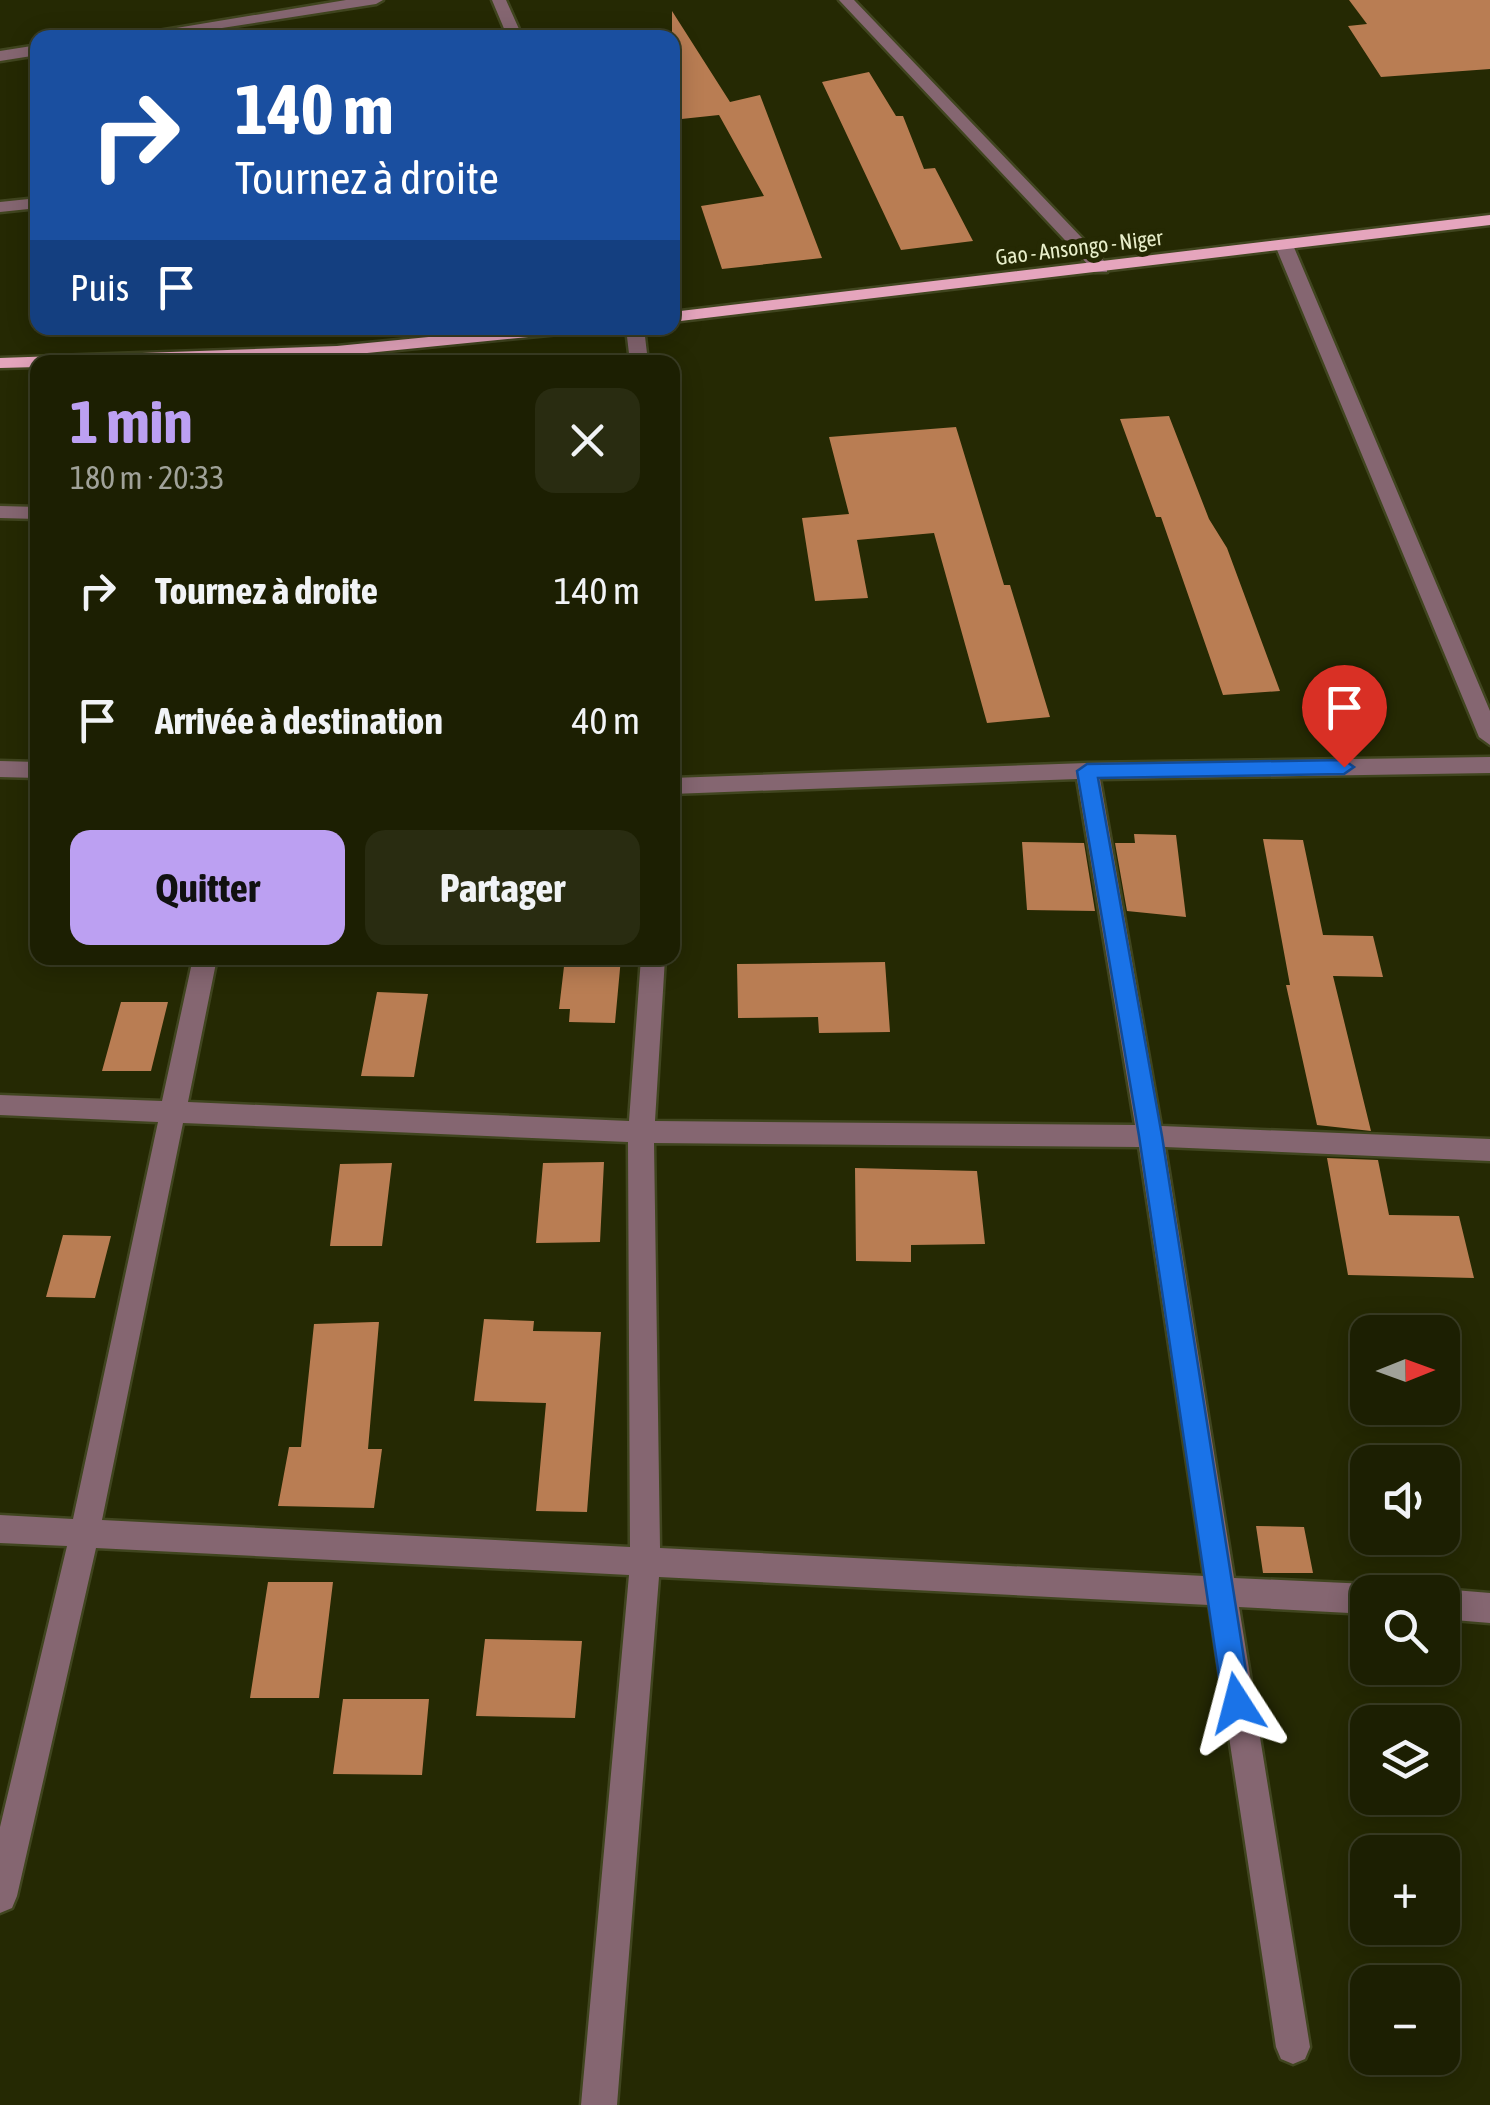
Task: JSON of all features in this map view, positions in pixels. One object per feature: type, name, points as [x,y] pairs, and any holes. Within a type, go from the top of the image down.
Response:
[{"type":"main road","name":"Gao - Ansongo - Niger","points":[[680,315],[1490,220]]},
{"type":"main road","points":[[352,355],[513,335]]},
{"type":"main road","points":[[0,362],[30,362]]},
{"type":"street","points":[[176,30],[376,0]]},
{"type":"street","points":[[499,0],[512,30]]},
{"type":"street","points":[[846,0],[1101,268]]},
{"type":"street","points":[[0,56],[30,51]]},
{"type":"street","points":[[0,207],[30,204]]},
{"type":"street","points":[[1284,245],[1490,737]]},
{"type":"street","points":[[0,512],[30,513]]},
{"type":"street","points":[[680,786],[1087,771],[1490,765]]},
{"type":"street","points":[[0,769],[30,770]]},
{"type":"street","points":[[1087,771],[1150,1136],[1293,2047]]},
{"type":"street","points":[[0,1896],[84,1534],[176,1113],[204,965]]},
{"type":"street","points":[[599,2105],[646,1564],[641,1132],[652,965]]},
{"type":"street","points":[[0,1105],[641,1132],[1150,1136],[1490,1150]]},
{"type":"street","points":[[0,1529],[1350,1598]]},
{"type":"street","points":[[1460,1606],[1490,1608]]},
{"type":"building","points":[[1349,0],[1490,0],[1490,69],[1381,77],[1348,26],[1367,24]]},
{"type":"building","points":[[672,11],[730,102],[760,95],[822,258],[722,269],[701,206],[764,196],[719,115],[680,119],[680,30],[672,30]]},
{"type":"building","points":[[869,72],[896,116],[903,116],[924,169],[935,168],[973,241],[901,250],[822,82]]},
{"type":"building","points":[[1169,416],[1209,519],[1227,548],[1280,691],[1223,695],[1161,517],[1156,517],[1120,419]]},
{"type":"building","points":[[956,427],[1004,585],[1010,585],[1050,717],[987,723],[934,533],[857,540],[868,598],[815,601],[802,518],[849,514],[829,437]]},
{"type":"building","points":[[1134,834],[1176,835],[1186,917],[1127,911],[1115,843],[1135,843]]},
{"type":"building","points":[[1263,839],[1303,840],[1323,935],[1373,936],[1383,977],[1333,976],[1371,1131],[1317,1125],[1286,985],[1290,985]]},
{"type":"building","points":[[1022,842],[1084,843],[1095,911],[1027,910]]},
{"type":"building","points":[[885,962],[890,1032],[819,1033],[818,1017],[738,1018],[737,964]]},
{"type":"building","points":[[564,965],[620,965],[615,1023],[569,1022],[570,1009],[559,1009]]},
{"type":"building","points":[[377,992],[428,994],[414,1077],[361,1076]]},
{"type":"building","points":[[121,1002],[168,1002],[151,1071],[102,1071]]},
{"type":"building","points":[[1327,1158],[1378,1160],[1389,1215],[1459,1216],[1474,1278],[1348,1275]]},
{"type":"building","points":[[604,1162],[600,1242],[536,1243],[543,1163]]},
{"type":"building","points":[[392,1163],[382,1246],[330,1246],[340,1164]]},
{"type":"building","points":[[855,1168],[977,1171],[985,1244],[911,1245],[911,1262],[856,1261]]},
{"type":"building","points":[[63,1235],[111,1236],[95,1298],[46,1297]]},
{"type":"building","points":[[484,1319],[534,1321],[533,1331],[601,1332],[587,1512],[536,1511],[546,1403],[474,1401]]},
{"type":"building","points":[[379,1322],[368,1449],[382,1449],[374,1508],[278,1506],[289,1447],[301,1447],[314,1324]]},
{"type":"building","points":[[1256,1526],[1304,1527],[1313,1573],[1263,1573]]},
{"type":"building","points":[[268,1582],[333,1582],[319,1698],[250,1698]]},
{"type":"building","points":[[485,1639],[582,1641],[575,1718],[476,1716]]},
{"type":"building","points":[[343,1699],[429,1699],[422,1775],[333,1774]]},
{"type":"route","points":[[1237,1703],[1150,1136],[1087,771],[1344,767]]}]
